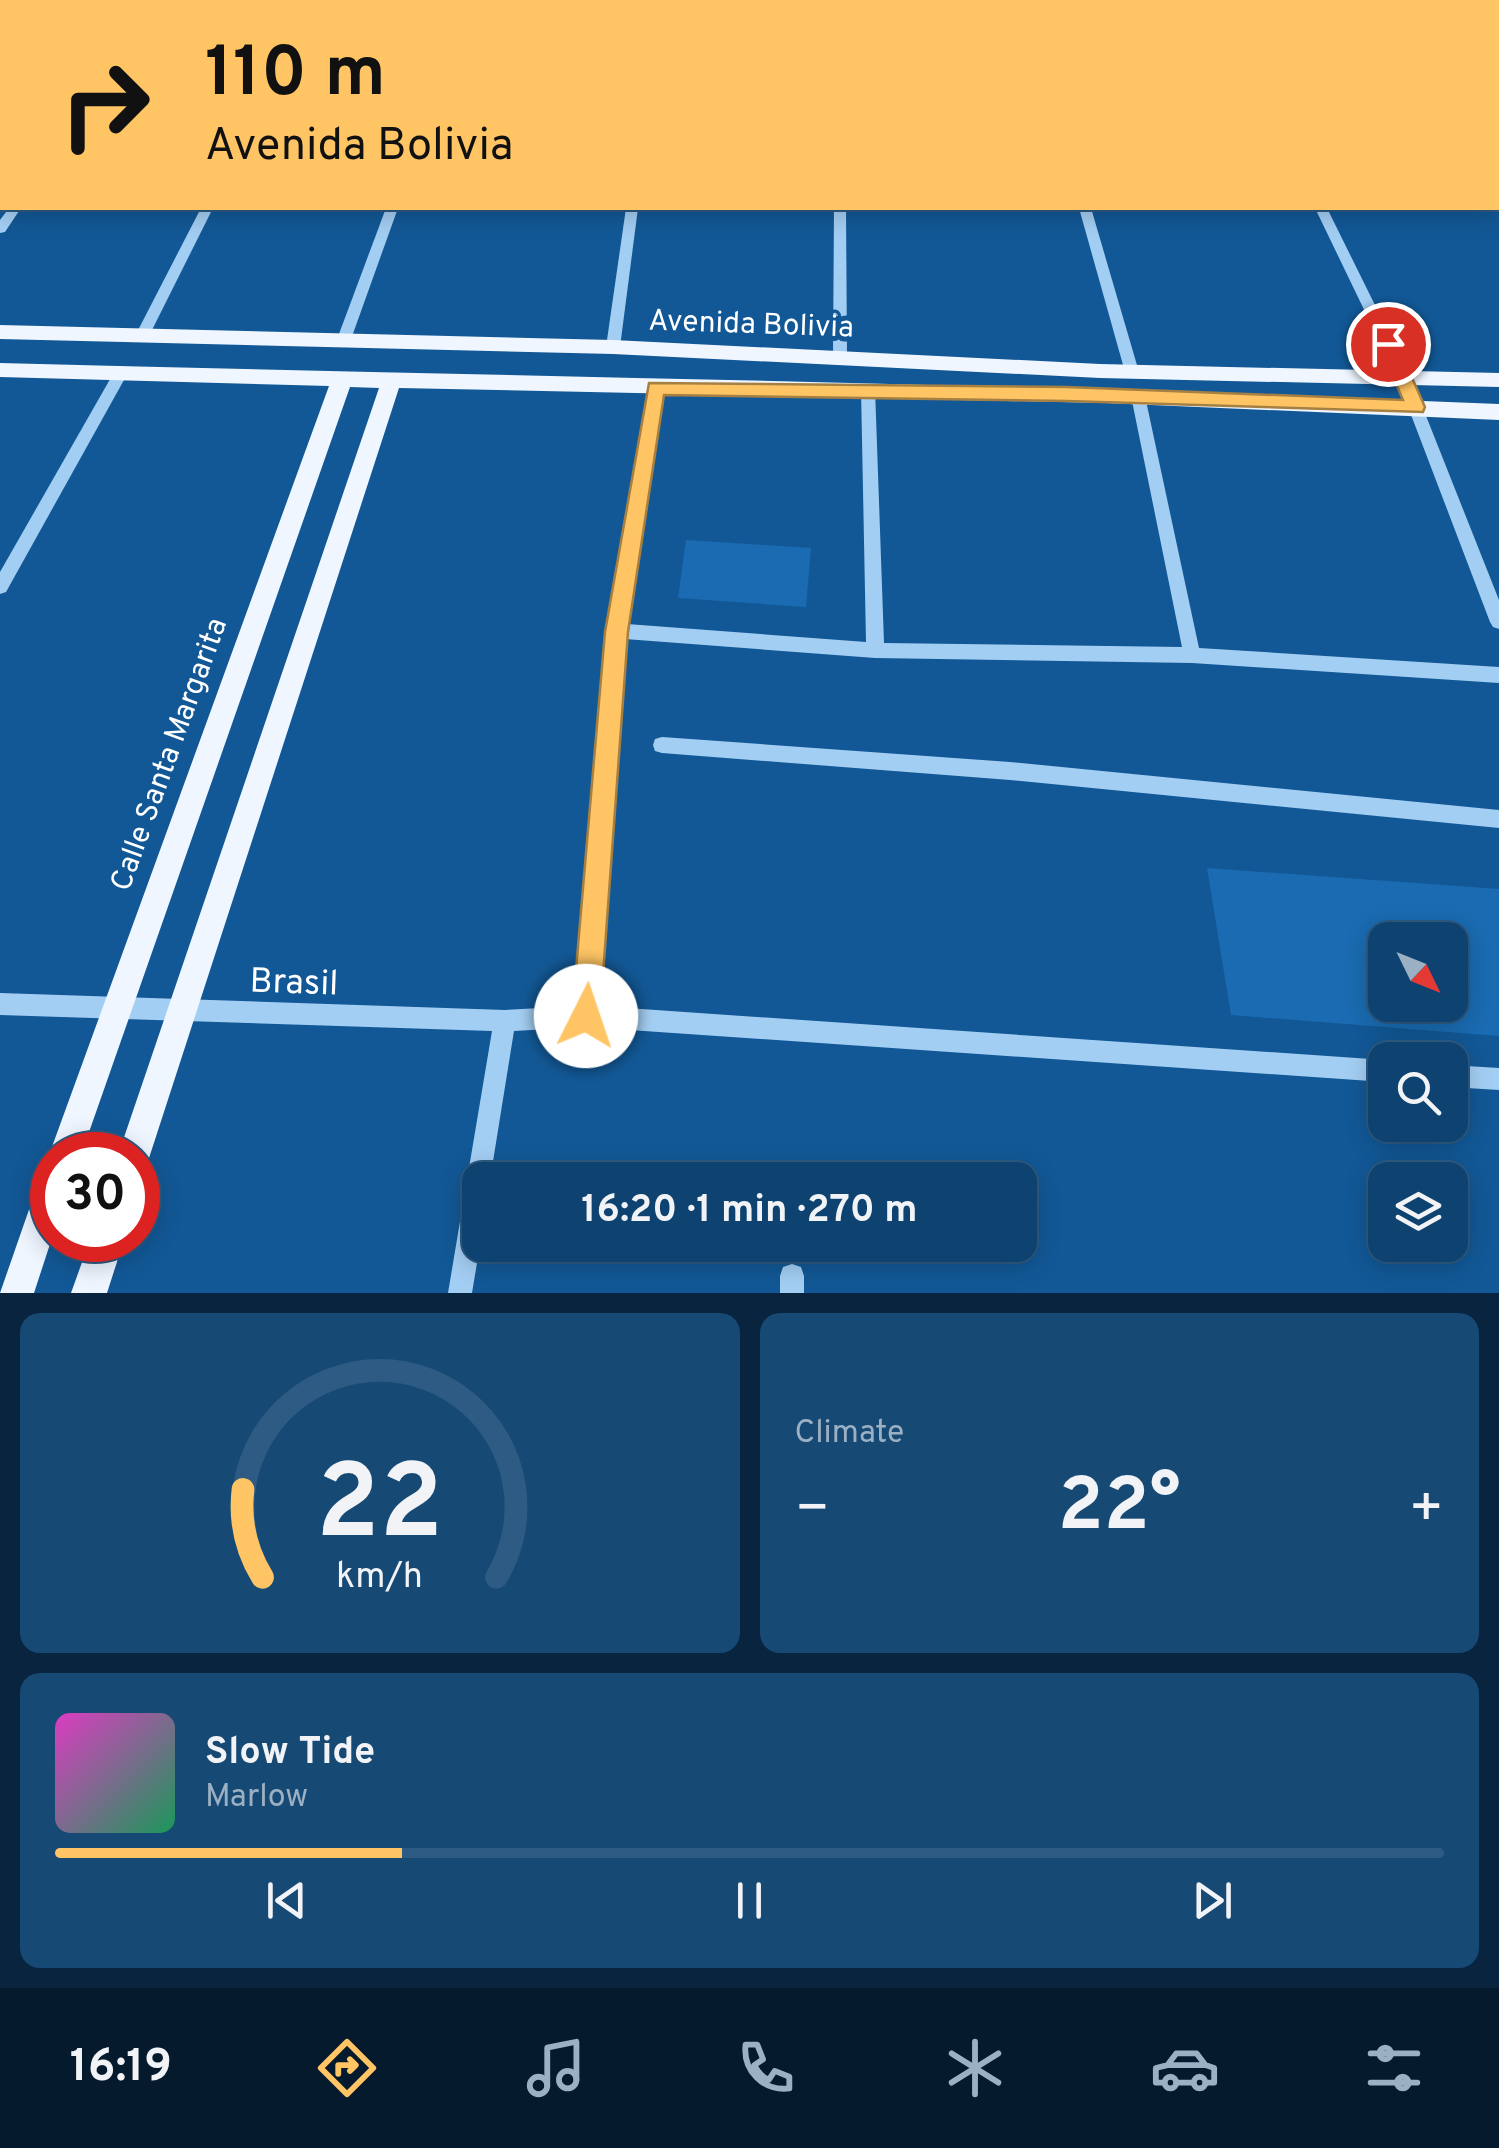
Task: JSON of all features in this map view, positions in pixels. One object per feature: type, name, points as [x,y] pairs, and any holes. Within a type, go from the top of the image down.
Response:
[{"type":"main road","name":"Avenida Bolivia","points":[[0,332],[716,350],[1132,372],[1499,380]]},
{"type":"main road","points":[[712,388],[716,350]]},
{"type":"main road","name":"Avenida Bolivia","points":[[0,370],[655,388],[1138,396],[1499,412]]},
{"type":"main road","name":"Calle Santa Margarita","points":[[73,1132],[342,378]]},
{"type":"main road","points":[[142,1132],[392,380]]},
{"type":"main road","points":[[16,1293],[30,1253]]},
{"type":"main road","points":[[89,1293],[99,1262]]},
{"type":"street","points":[[142,336],[206,210]]},
{"type":"street","points":[[343,342],[391,210]]},
{"type":"street","points":[[613,347],[632,210]]},
{"type":"street","points":[[840,210],[840,356]]},
{"type":"street","points":[[1085,210],[1132,372]]},
{"type":"street","points":[[1322,210],[1404,378],[1499,622]]},
{"type":"street","points":[[0,587],[122,371]]},
{"type":"street","points":[[586,1016],[617,632],[655,388]]},
{"type":"street","points":[[868,389],[875,650]]},
{"type":"street","points":[[1138,396],[1192,655]]},
{"type":"street","points":[[617,632],[875,650],[1192,655],[1499,676]]},
{"type":"street","points":[[662,745],[1010,770],[1499,818]]},
{"type":"street","name":"Brasil","points":[[0,1004],[505,1022],[586,1016],[1368,1070]]},
{"type":"street","points":[[460,1293],[505,1022]]},
{"type":"street","points":[[1468,1077],[1499,1079]]},
{"type":"shaded area","points":[[686,540],[811,548],[806,607],[678,598]]},
{"type":"shaded area","points":[[1207,868],[1499,889],[1499,1036],[1231,1015]]},
{"type":"route","points":[[586,1016],[617,632],[655,388],[868,389],[1416,407],[1388,344]]}]
